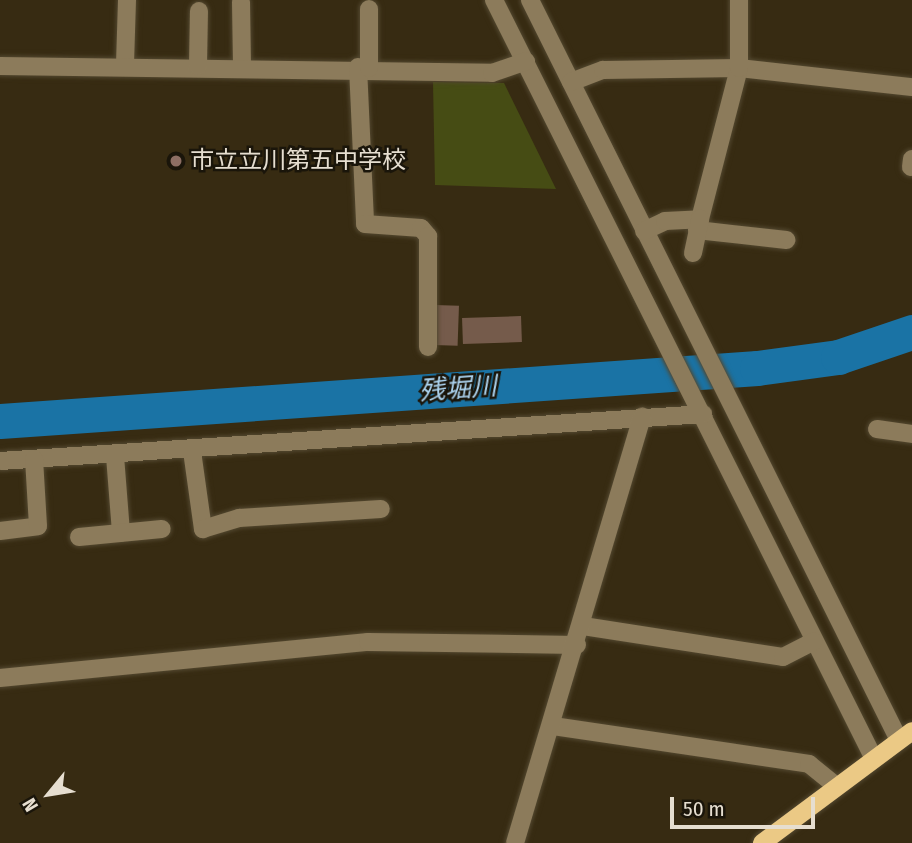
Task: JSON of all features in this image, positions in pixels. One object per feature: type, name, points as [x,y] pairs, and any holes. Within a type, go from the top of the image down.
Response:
[{"type":"main road","points":[[762,843],[905,735]]},
{"type":"street","points":[[125,64],[127,0]]},
{"type":"street","points":[[494,0],[699,406],[813,642],[873,757]]},
{"type":"street","points":[[530,0],[726,396],[905,735]]},
{"type":"street","points":[[693,253],[739,68],[738,0]]},
{"type":"street","points":[[241,2],[242,66]]},
{"type":"street","points":[[369,9],[364,68],[365,224],[421,228],[428,236],[428,347]]},
{"type":"street","points":[[198,66],[199,10]]},
{"type":"street","points":[[0,66],[125,64],[492,73],[526,61]]},
{"type":"street","points":[[571,82],[603,70],[739,68],[912,87]]},
{"type":"street","points":[[565,138],[578,142],[591,121]]},
{"type":"street","points":[[911,167],[912,159]]},
{"type":"street","points":[[644,231],[665,221],[786,240]]},
{"type":"street","points":[[0,461],[192,451],[642,416],[699,406]]},
{"type":"street","points":[[515,843],[583,626],[642,416]]},
{"type":"street","points":[[877,429],[912,434]]},
{"type":"street","points":[[192,451],[203,529],[239,518],[381,509]]},
{"type":"street","points":[[115,456],[121,533]]},
{"type":"street","points":[[0,531],[38,526],[34,459]]},
{"type":"street","points":[[79,537],[162,529]]},
{"type":"street","points":[[583,626],[783,657],[813,642]]},
{"type":"street","points":[[0,678],[368,642],[577,645]]},
{"type":"street","points":[[553,726],[809,764],[836,786]]},
{"type":"green space","points":[[433,82],[504,83],[556,189],[435,185]]},
{"type":"building","points":[[435,305],[459,306],[458,346],[434,345]]},
{"type":"building","points":[[521,316],[522,342],[463,344],[462,318]]},
{"type":"waterway","name":"残堀川","points":[[0,421],[757,368],[838,357],[912,332]]},
{"type":"place","name":"市立立川第五中学校","points":[[176,161]]}]
